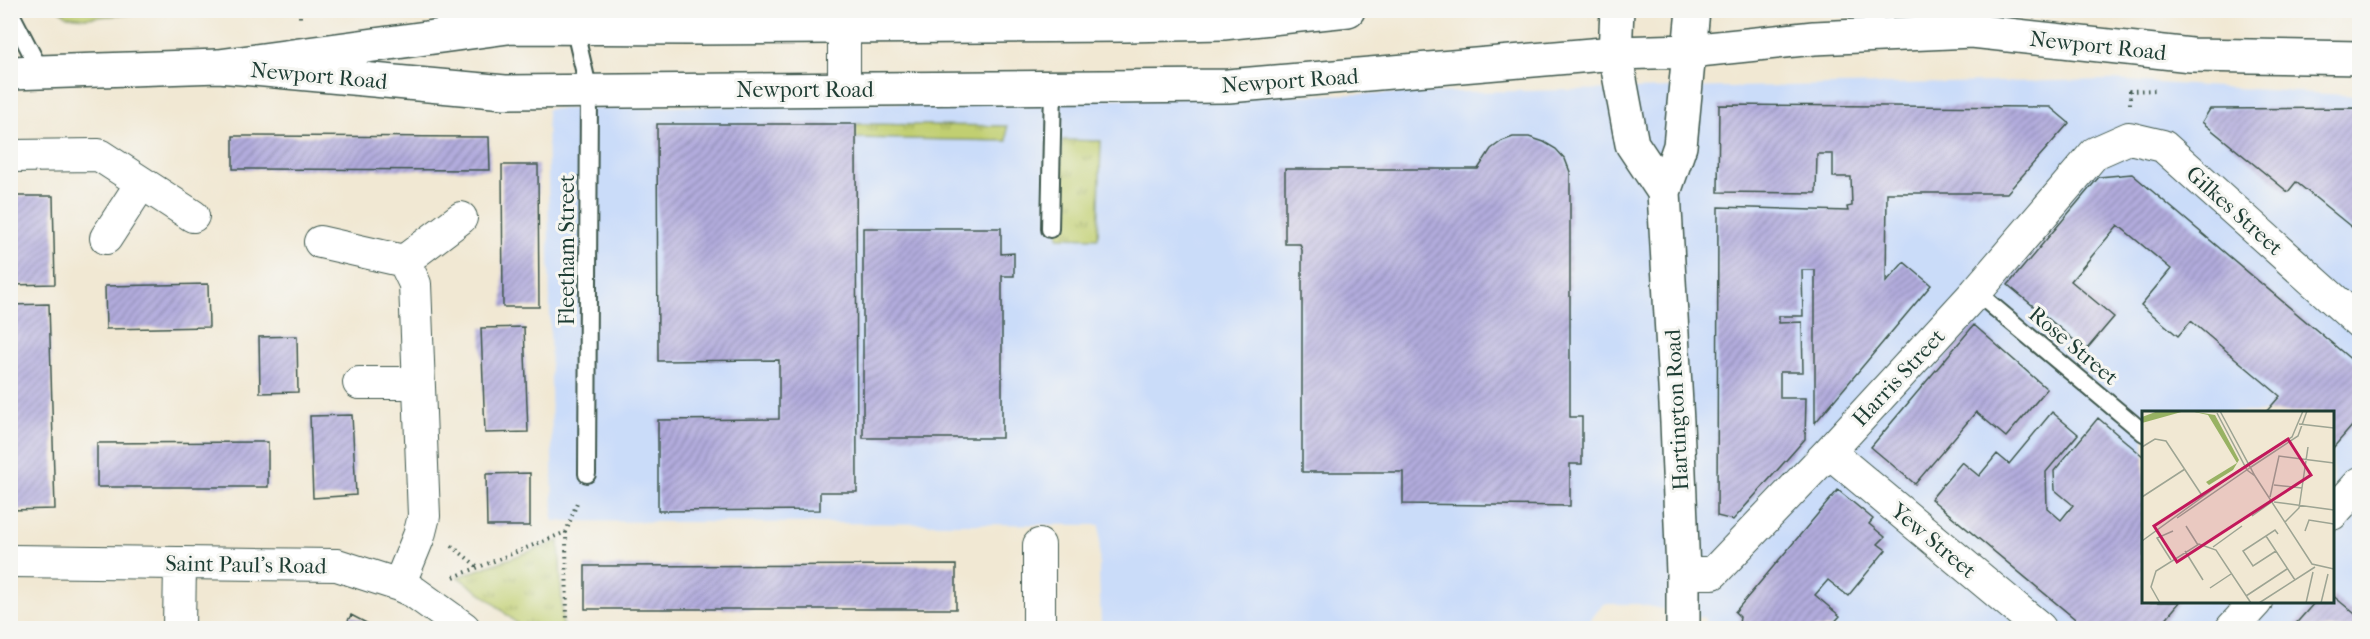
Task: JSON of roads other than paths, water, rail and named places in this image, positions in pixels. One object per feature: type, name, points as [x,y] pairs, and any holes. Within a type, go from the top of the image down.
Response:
[{"type":"main road","name":"Newport Road","points":[[26,73],[219,66],[508,27],[844,18],[1223,23],[1348,10]]},
{"type":"main road","points":[[1617,10],[1615,53],[1632,144],[1664,192]]},
{"type":"main road","name":"Hartington Road","points":[[1683,628],[1683,573],[1664,192],[1680,146],[1693,10]]},
{"type":"main road","name":"Newport Road","points":[[219,66],[505,92],[1228,86],[1615,53],[1689,51],[1814,38],[1971,31],[2191,55],[2360,58]]},
{"type":"street","points":[[844,18],[844,89]]},
{"type":"street","name":"Gilkes Street","points":[[2096,153],[2129,138],[2163,146],[2360,323]]},
{"type":"street","name":"Harris Street","points":[[1683,573],[1713,573],[1976,292],[2096,153]]},
{"type":"street","points":[[10,156],[99,156],[193,216]]},
{"type":"street","points":[[106,238],[141,184]]},
{"type":"street","points":[[320,242],[404,261],[461,218]]},
{"type":"street","points":[[404,261],[415,284],[424,516],[407,589]]},
{"type":"street","points":[[359,383],[418,383]]},
{"type":"street","name":"Yew Street","points":[[1828,452],[2040,628]]},
{"type":"street","points":[[2334,512],[2360,483]]},
{"type":"street","points":[[1039,545],[1039,628]]},
{"type":"street","name":"Saint Paul's Road","points":[[10,561],[337,565],[407,589],[464,628]]},
{"type":"street","points":[[179,628],[180,563]]},
{"type":"street","points":[[2232,628],[2255,603]]},
{"type":"lane","points":[[10,12],[26,73]]},
{"type":"lane","name":"Fleetham Street","points":[[574,27],[589,92],[587,474]]},
{"type":"lane","points":[[1050,229],[1053,87]]},
{"type":"lane","name":"Rose Street","points":[[1976,292],[2142,431]]}]
